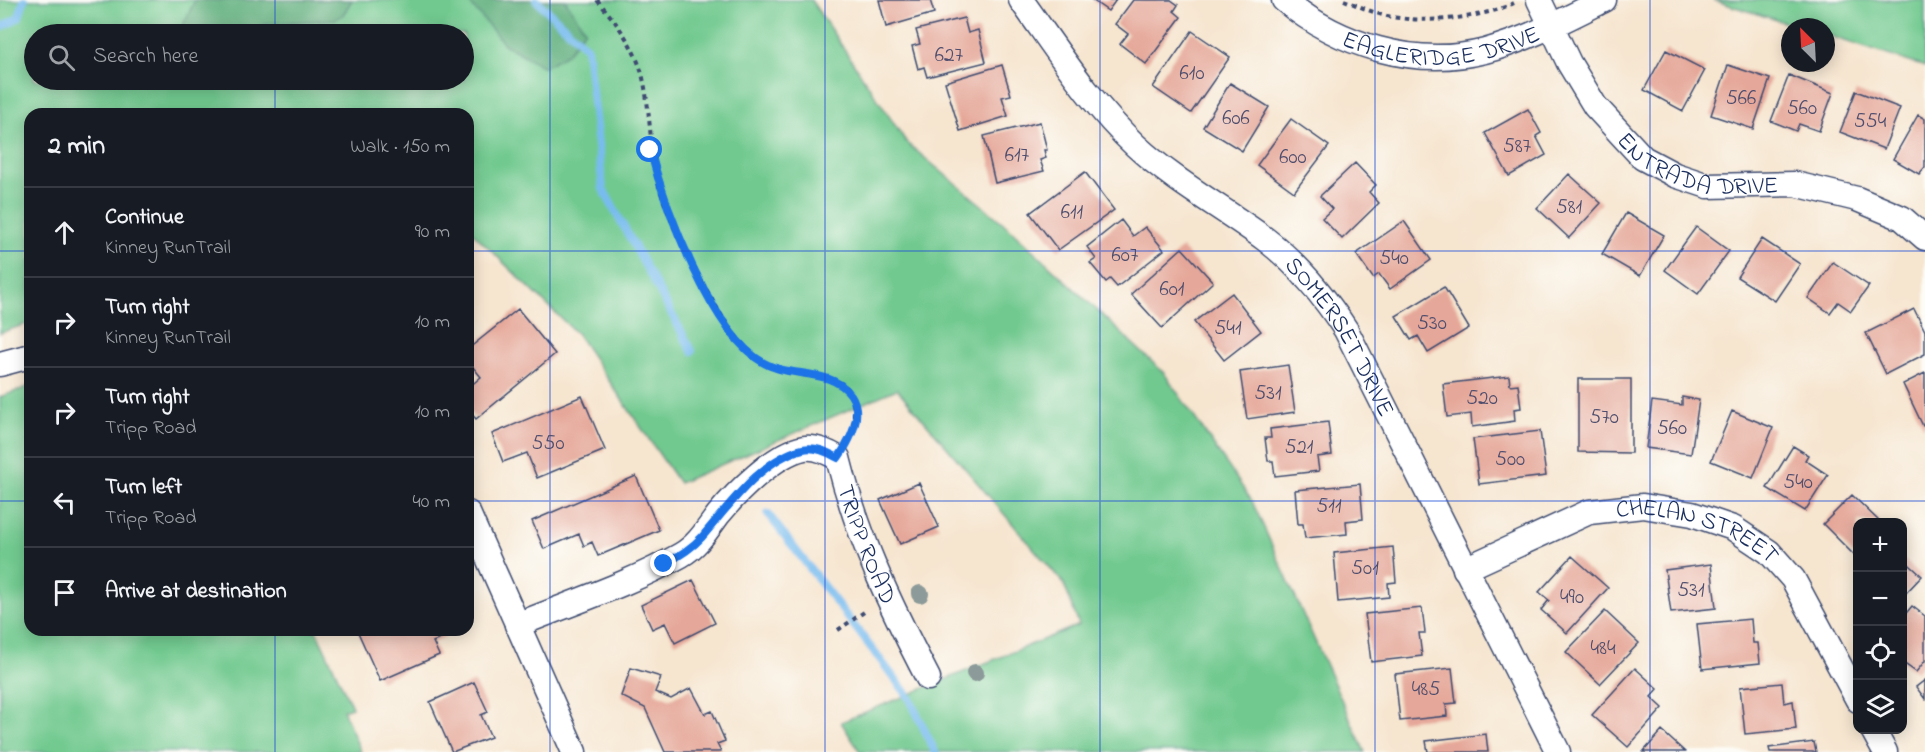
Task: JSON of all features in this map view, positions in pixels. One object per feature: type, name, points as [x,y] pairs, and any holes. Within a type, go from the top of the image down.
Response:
[{"type":"street","name":"SOMERSET DRIVE","points":[[1021,0],[1078,80],[1137,147],[1267,240],[1306,276],[1326,299],[1346,330],[1558,752]]},
{"type":"street","name":"EAGLERIDGE DRIVE","points":[[1284,0],[1299,13],[1347,40],[1426,58],[1486,51],[1551,26],[1604,0]]},
{"type":"street","name":"ENTRADA DRIVE","points":[[1539,0],[1569,63],[1596,106],[1643,158],[1675,175],[1708,186],[1795,184],[1857,199],[1902,218],[1925,238]]},
{"type":"street","points":[[0,364],[24,358]]},
{"type":"street","name":"TRIPP ROAD","points":[[517,625],[628,580],[684,553],[701,538],[737,494],[759,474],[789,454],[804,448],[823,450],[838,458],[849,503],[883,592],[928,678]]},
{"type":"street","name":"CHELAN STREET","points":[[1465,569],[1589,512],[1643,506],[1692,514],[1733,528],[1770,552],[1793,579],[1853,692]]},
{"type":"street","points":[[474,527],[574,752]]},
{"type":"street","points":[[1876,734],[1885,752]]},
{"type":"path","points":[[597,0],[629,44],[642,74],[650,150],[662,196],[705,290],[721,316],[742,345],[762,362],[781,371],[830,378],[844,386],[853,398],[856,412],[850,440],[838,458]]},
{"type":"path","points":[[1344,0],[1387,16],[1440,19],[1497,11],[1521,0]]},
{"type":"path","points":[[838,630],[872,606]]},
{"type":"green space","points":[[0,0],[811,0],[907,143],[1008,227],[1164,373],[1252,501],[1365,752],[860,752],[841,722],[1079,625],[1064,584],[897,389],[679,483],[577,334],[474,234],[474,108],[24,108],[24,325],[0,333]]},
{"type":"green space","points":[[195,0],[352,0],[343,15],[336,19],[268,24],[184,24]]},
{"type":"green space","points":[[467,0],[565,0],[585,30],[567,54],[544,67],[504,44]]},
{"type":"green space","points":[[1713,0],[1925,0],[1925,67],[1835,38],[1835,18],[1781,18],[1781,21]]},
{"type":"green space","points":[[24,388],[24,636],[319,636],[352,707],[343,710],[361,752],[0,752],[0,397]]},
{"type":"building","points":[[879,0],[930,0],[934,13],[886,27]]},
{"type":"building","points":[[1092,0],[1116,0],[1108,11]]},
{"type":"building","points":[[1133,0],[1171,0],[1178,5],[1174,11],[1181,17],[1146,64],[1120,44],[1128,34],[1115,24]]},
{"type":"building","points":[[964,18],[968,33],[978,30],[986,62],[927,77],[924,67],[918,69],[912,46],[920,44],[916,30]]},
{"type":"building","points":[[1192,31],[1230,57],[1191,113],[1153,87]]},
{"type":"building","points":[[1666,50],[1705,70],[1683,111],[1644,90]]},
{"type":"building","points":[[1002,65],[1011,95],[1002,97],[1008,116],[960,131],[945,82]]},
{"type":"building","points":[[1728,65],[1770,79],[1753,129],[1711,115]]},
{"type":"building","points":[[1789,75],[1833,93],[1819,131],[1799,124],[1796,131],[1771,121]]},
{"type":"building","points":[[1230,83],[1269,107],[1242,151],[1203,127]]},
{"type":"building","points":[[1856,91],[1900,108],[1884,149],[1840,132]]},
{"type":"building","points":[[1528,109],[1541,133],[1536,136],[1546,155],[1509,176],[1485,133]]},
{"type":"building","points":[[1918,115],[1925,119],[1925,167],[1919,174],[1893,159]]},
{"type":"building","points":[[1291,119],[1329,146],[1294,192],[1257,165]]},
{"type":"building","points":[[1040,122],[1047,150],[1044,150],[1046,158],[1040,160],[1044,171],[995,183],[984,136]]},
{"type":"building","points":[[1355,163],[1376,185],[1369,192],[1379,203],[1342,239],[1322,218],[1332,209],[1320,196]]},
{"type":"building","points":[[1085,172],[1114,210],[1058,250],[1030,213]]},
{"type":"building","points":[[1569,174],[1601,203],[1569,238],[1537,208]]},
{"type":"building","points":[[1626,213],[1664,235],[1640,276],[1602,254]]},
{"type":"building","points":[[1121,220],[1133,236],[1145,227],[1164,250],[1117,287],[1110,279],[1106,282],[1090,263],[1096,259],[1087,247]]},
{"type":"building","points":[[1404,221],[1431,260],[1390,289],[1379,274],[1373,278],[1356,254]]},
{"type":"building","points":[[1696,227],[1729,251],[1698,294],[1665,270]]},
{"type":"building","points":[[1762,239],[1800,264],[1775,301],[1737,277]]},
{"type":"building","points":[[1182,248],[1213,282],[1162,328],[1131,294]]},
{"type":"building","points":[[1833,262],[1869,286],[1851,311],[1838,302],[1830,313],[1808,298]]},
{"type":"building","points":[[1444,287],[1469,328],[1428,353],[1418,336],[1411,340],[1396,316]]},
{"type":"building","points":[[1232,293],[1261,331],[1224,360],[1194,322]]},
{"type":"building","points":[[518,309],[555,354],[476,419],[474,417],[474,383],[481,377],[474,368],[474,344]]},
{"type":"building","points":[[1914,309],[1925,331],[1925,354],[1886,374],[1866,333]]},
{"type":"building","points":[[1288,365],[1295,412],[1247,419],[1240,372]]},
{"type":"building","points":[[1925,373],[1925,425],[1923,426],[1903,384]]},
{"type":"building","points":[[1509,376],[1510,385],[1518,384],[1521,408],[1514,409],[1515,421],[1472,427],[1471,414],[1447,417],[1443,384]]},
{"type":"building","points":[[1578,379],[1631,379],[1631,453],[1578,452]]},
{"type":"building","points":[[582,396],[605,450],[537,478],[527,453],[503,462],[492,434]]},
{"type":"building","points":[[1682,397],[1699,400],[1691,454],[1646,448],[1652,401],[1682,405]]},
{"type":"building","points":[[1732,411],[1773,428],[1753,478],[1711,461]]},
{"type":"building","points":[[1328,422],[1332,455],[1317,457],[1319,471],[1275,476],[1273,461],[1268,461],[1265,438],[1271,438],[1270,429]]},
{"type":"building","points":[[1540,431],[1546,476],[1479,484],[1473,439]]},
{"type":"building","points":[[1793,446],[1808,455],[1805,460],[1828,475],[1805,511],[1767,488]]},
{"type":"building","points":[[636,476],[659,530],[598,556],[592,542],[584,546],[579,534],[544,549],[532,521]]},
{"type":"building","points":[[919,483],[939,527],[900,544],[880,500]]},
{"type":"building","points":[[1360,484],[1363,519],[1346,521],[1347,534],[1305,538],[1303,524],[1298,524],[1295,490]]},
{"type":"building","points":[[1852,495],[1876,518],[1853,518],[1853,554],[1823,524]]},
{"type":"building","points":[[1393,547],[1396,582],[1388,583],[1389,597],[1338,602],[1334,553]]},
{"type":"building","points":[[1572,556],[1608,588],[1567,633],[1541,610],[1549,600],[1539,592]]},
{"type":"building","points":[[1907,562],[1922,576],[1907,592]]},
{"type":"building","points":[[1711,564],[1716,608],[1671,613],[1665,570]]},
{"type":"building","points":[[693,580],[715,623],[675,643],[665,623],[652,629],[641,605]]},
{"type":"building","points":[[1912,606],[1925,616],[1925,661],[1916,672],[1907,666],[1907,612]]},
{"type":"building","points":[[1422,608],[1425,633],[1419,633],[1422,656],[1371,662],[1365,614]]},
{"type":"building","points":[[1605,611],[1639,643],[1600,684],[1566,652]]},
{"type":"building","points":[[1751,619],[1753,643],[1758,643],[1760,663],[1702,669],[1697,624]]},
{"type":"building","points":[[360,636],[447,636],[433,642],[439,655],[380,681]]},
{"type":"building","points":[[631,668],[661,677],[655,692],[671,699],[691,688],[705,714],[712,711],[725,741],[717,744],[721,752],[665,752],[645,708],[621,696]]},
{"type":"building","points":[[1452,668],[1456,703],[1446,704],[1447,716],[1400,721],[1395,674]]},
{"type":"building","points":[[1635,668],[1658,689],[1651,697],[1663,708],[1628,747],[1592,715]]},
{"type":"building","points":[[1925,680],[1925,699],[1916,687]]},
{"type":"building","points":[[474,682],[488,712],[481,715],[491,737],[452,752],[430,702]]},
{"type":"building","points":[[1782,683],[1784,703],[1793,701],[1796,729],[1745,734],[1740,687]]},
{"type":"building","points":[[1662,731],[1685,752],[1643,752]]},
{"type":"building","points":[[1486,734],[1488,752],[1428,752],[1426,741]]},
{"type":"building","points":[[1814,742],[1816,752],[1770,752],[1769,748]]},
{"type":"waterway","points":[[0,28],[19,17],[24,0]]},
{"type":"waterway","points":[[536,0],[587,48],[603,189],[692,351]]},
{"type":"waterway","points":[[768,514],[909,697],[935,752]]},
{"type":"route","points":[[650,150],[662,196],[705,290],[742,345],[762,362],[781,371],[830,378],[844,386],[853,398],[856,412],[850,440],[838,458],[823,450],[804,448],[789,454],[759,474],[737,494],[701,538],[684,553],[664,564]]}]
